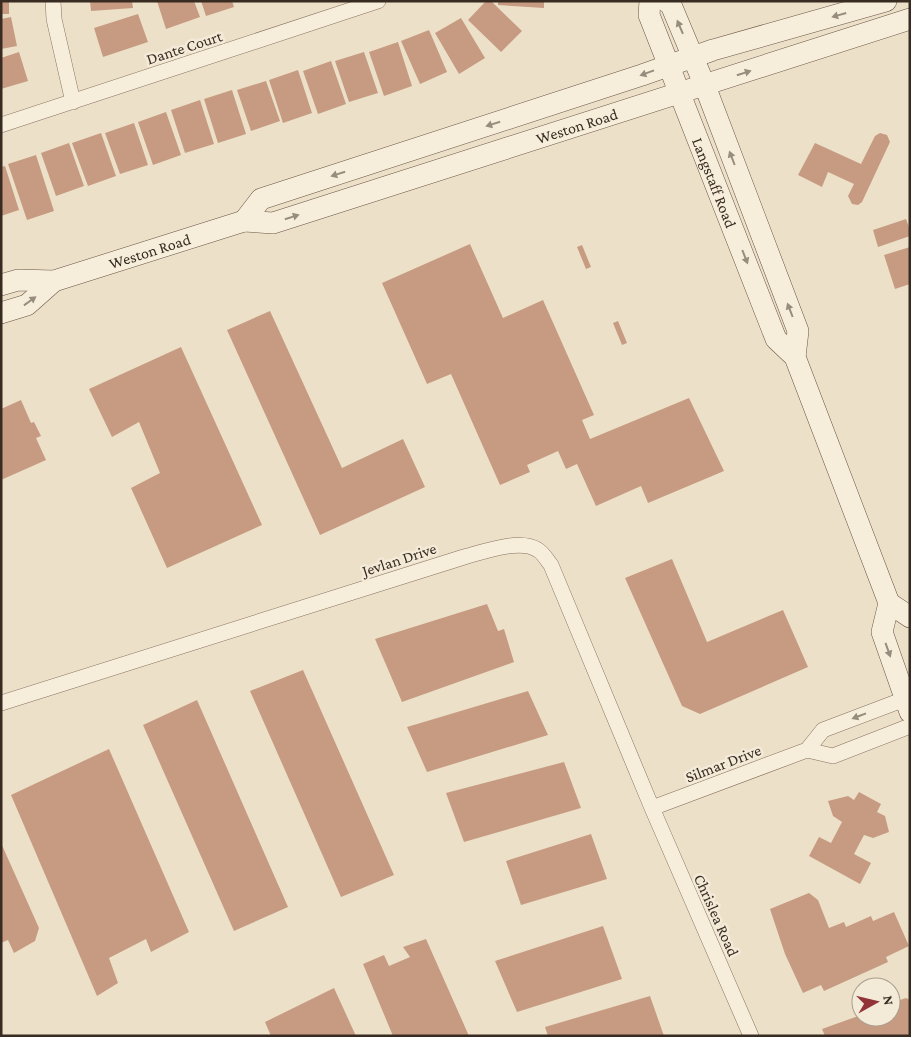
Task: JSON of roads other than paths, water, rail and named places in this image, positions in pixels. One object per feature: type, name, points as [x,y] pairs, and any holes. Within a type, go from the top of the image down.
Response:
[{"type":"main road","name":"Langstaff Road","points":[[650,1],[649,15],[776,338],[795,357],[889,603]]},
{"type":"main road","name":"Langstaff Road","points":[[666,1],[671,5],[706,86],[798,331],[795,357]]},
{"type":"main road","name":"Weston Road","points":[[244,221],[261,199],[693,57],[886,1]]},
{"type":"main road","name":"Weston Road","points":[[1,286],[18,280],[54,280],[184,238],[244,221],[273,223],[476,157],[706,86],[910,19]]},
{"type":"main road","name":"Weston Road","points":[[1,313],[27,305],[54,280]]},
{"type":"main road","points":[[908,702],[882,632],[889,603],[910,617]]},
{"type":"street","points":[[53,1],[54,19],[73,102]]},
{"type":"street","name":"Dante Court","points":[[1,125],[378,1]]},
{"type":"street","name":"Jevlan Drive","points":[[1,703],[464,557],[504,547],[525,545],[539,550],[551,565],[652,808]]},
{"type":"street","points":[[908,702],[823,730],[807,750],[833,756],[910,726]]},
{"type":"street","name":"Silmar Drive","points":[[652,808],[807,750]]},
{"type":"street","name":"Chrislea Road","points":[[652,808],[751,1036]]}]
